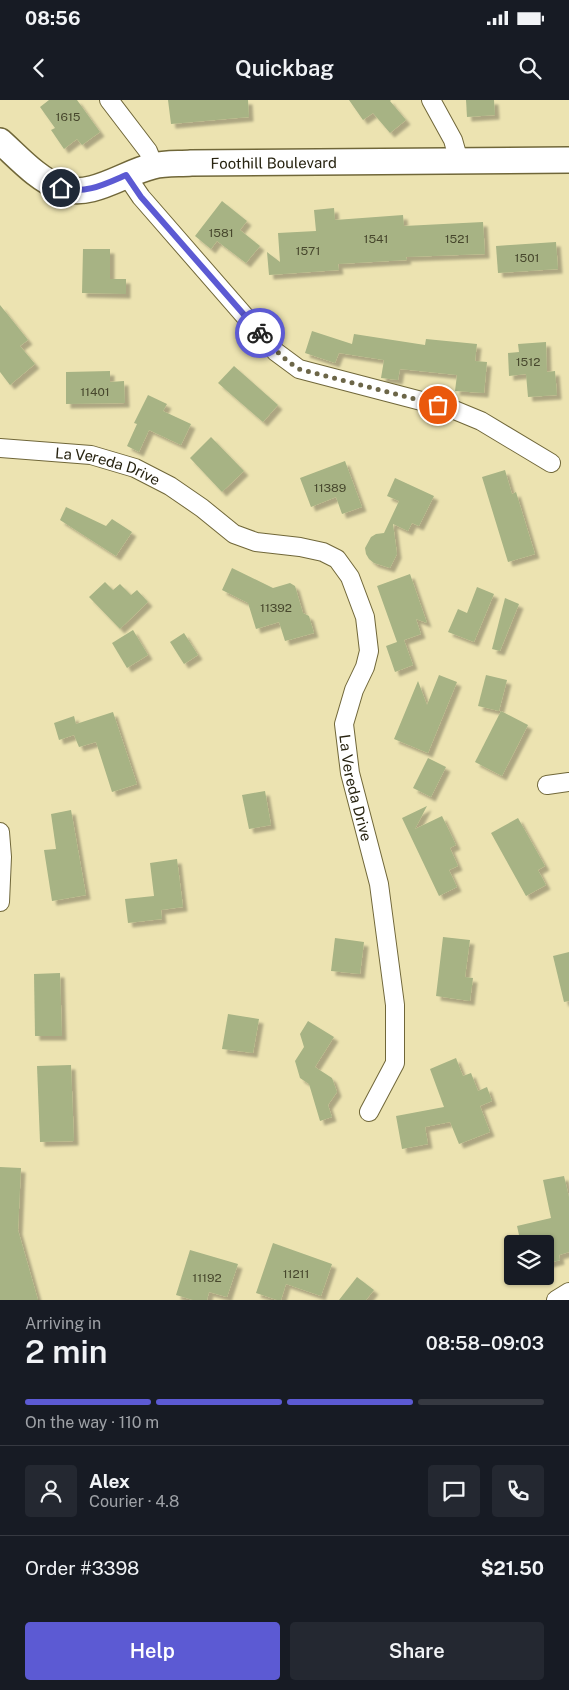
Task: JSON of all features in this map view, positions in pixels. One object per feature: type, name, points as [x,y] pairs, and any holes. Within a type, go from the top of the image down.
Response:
[{"type":"street","points":[[109,100],[148,151],[154,166]]},
{"type":"street","points":[[431,100],[454,140],[459,161]]},
{"type":"street","name":"Foothill Boulevard","points":[[0,141],[37,174],[49,182],[61,188],[75,191],[86,190],[154,166],[191,163],[569,160]]},
{"type":"street","points":[[126,175],[141,197],[276,352],[288,362],[299,369],[452,409],[481,422],[551,463]]},
{"type":"street","name":"La Vereda Drive","points":[[0,448],[91,456],[135,468],[170,486],[202,508],[234,534],[256,542],[300,547],[322,552],[337,559],[350,577],[366,618],[369,651],[365,667],[354,690],[344,724],[350,773],[379,884],[395,1005],[395,1063],[369,1112]]},
{"type":"street","points":[[547,786],[569,782]]},
{"type":"street","points":[[0,832],[2,857],[0,902]]},
{"type":"street","points":[[556,1300],[569,1292]]},
{"type":"building","points":[[49,100],[77,100],[100,132],[82,145],[77,139],[64,149],[51,130],[55,128],[40,107]]},
{"type":"building","points":[[168,100],[248,100],[249,117],[171,124]]},
{"type":"building","points":[[349,100],[391,100],[406,120],[390,133],[373,113],[363,120]]},
{"type":"building","points":[[466,100],[494,100],[495,115],[467,117]]},
{"type":"building","points":[[222,201],[247,221],[240,230],[260,246],[246,263],[217,241],[211,249],[195,236]]},
{"type":"building","points":[[334,208],[335,220],[403,215],[404,226],[483,222],[485,254],[406,257],[407,260],[338,264],[339,270],[269,275],[267,252],[280,262],[278,233],[316,231],[314,210]]},
{"type":"building","points":[[556,242],[558,269],[498,273],[496,246]]},
{"type":"building","points":[[83,249],[110,249],[110,279],[126,279],[126,294],[82,293]]},
{"type":"building","points":[[0,305],[28,340],[20,346],[35,364],[10,385],[0,372]]},
{"type":"building","points":[[312,331],[352,344],[354,334],[425,345],[426,339],[477,344],[475,361],[487,362],[484,393],[455,391],[457,375],[400,369],[398,380],[381,378],[384,360],[339,353],[335,363],[305,353]]},
{"type":"building","points":[[546,342],[547,372],[555,371],[557,395],[528,397],[526,374],[509,376],[508,353],[519,352],[518,344]]},
{"type":"building","points":[[234,366],[278,405],[263,422],[218,383]]},
{"type":"building","points":[[110,371],[110,382],[124,381],[125,403],[66,404],[66,372]]},
{"type":"building","points":[[148,395],[167,404],[163,411],[191,424],[181,445],[149,430],[139,452],[127,446],[137,424],[134,423]]},
{"type":"building","points":[[211,437],[244,471],[222,492],[190,458]]},
{"type":"building","points":[[345,461],[362,507],[342,514],[336,497],[311,507],[300,478]]},
{"type":"building","points":[[505,470],[512,494],[516,492],[535,554],[508,562],[482,477]]},
{"type":"building","points":[[395,478],[434,496],[419,526],[412,523],[408,531],[393,524],[397,554],[390,568],[374,563],[369,559],[365,548],[371,537],[384,533],[399,501],[387,496]]},
{"type":"building","points":[[66,507],[106,526],[112,519],[132,532],[116,556],[60,520]]},
{"type":"building","points":[[232,568],[273,588],[290,583],[295,586],[303,613],[309,616],[314,633],[285,641],[279,622],[256,629],[248,603],[222,590]]},
{"type":"building","points":[[410,574],[427,623],[416,619],[421,634],[404,640],[413,665],[395,672],[386,646],[397,642],[377,586]]},
{"type":"building","points":[[105,582],[113,590],[120,584],[131,595],[137,590],[148,602],[120,629],[89,597]]},
{"type":"building","points":[[477,587],[494,594],[474,642],[448,632],[458,609],[467,613]]},
{"type":"building","points":[[505,598],[519,604],[500,651],[492,649]]},
{"type":"building","points":[[133,630],[148,655],[127,668],[112,643]]},
{"type":"building","points":[[184,633],[198,655],[184,664],[170,642]]},
{"type":"building","points":[[439,675],[457,682],[428,753],[394,739],[418,681],[427,705]]},
{"type":"building","points":[[486,675],[507,680],[499,711],[478,706]]},
{"type":"building","points":[[501,711],[528,725],[502,776],[475,762]]},
{"type":"building","points":[[113,712],[137,784],[112,792],[96,742],[79,747],[74,735],[59,740],[54,723],[74,716],[76,724]]},
{"type":"building","points":[[428,758],[446,767],[431,797],[413,788]]},
{"type":"building","points":[[265,791],[271,825],[249,829],[242,795]]},
{"type":"building","points":[[427,806],[415,829],[442,816],[456,845],[450,848],[458,866],[449,870],[457,887],[439,896],[402,818]]},
{"type":"building","points":[[71,810],[86,895],[52,901],[44,850],[56,849],[51,814]]},
{"type":"building","points":[[518,818],[545,866],[538,870],[546,885],[526,896],[491,833]]},
{"type":"building","points":[[177,859],[183,907],[161,910],[162,919],[128,923],[125,899],[154,896],[150,863]]},
{"type":"building","points":[[443,937],[470,940],[465,977],[473,978],[470,1001],[436,996]]},
{"type":"building","points":[[335,938],[364,942],[360,974],[331,971]]},
{"type":"building","points":[[569,952],[569,1001],[564,1002],[553,956]]},
{"type":"building","points":[[60,973],[62,1036],[35,1036],[34,974]]},
{"type":"building","points":[[228,1014],[259,1019],[253,1053],[222,1049]]},
{"type":"building","points":[[308,1021],[334,1037],[315,1067],[332,1078],[337,1092],[328,1105],[332,1117],[320,1121],[309,1084],[300,1078],[295,1061],[304,1047],[300,1034]]},
{"type":"building","points":[[456,1058],[463,1076],[471,1073],[478,1091],[487,1087],[492,1101],[480,1106],[490,1132],[459,1144],[450,1122],[425,1127],[428,1144],[402,1149],[396,1116],[444,1107],[430,1069]]},
{"type":"building","points":[[71,1065],[74,1141],[40,1142],[37,1066]]},
{"type":"building","points":[[0,1167],[21,1168],[18,1230],[38,1300],[0,1300]]},
{"type":"building","points":[[564,1176],[569,1197],[569,1252],[559,1255],[560,1260],[554,1262],[554,1235],[519,1235],[517,1226],[551,1218],[543,1180]]},
{"type":"building","points":[[273,1243],[332,1264],[321,1296],[286,1284],[281,1300],[256,1293]]},
{"type":"building","points":[[190,1250],[238,1264],[227,1297],[209,1292],[207,1300],[193,1300],[176,1295]]},
{"type":"building","points":[[357,1277],[374,1290],[366,1300],[339,1300]]},
{"type":"way so far","points":[[260,333],[276,352],[299,369],[438,405]]},
{"type":"route","points":[[61,188],[75,191],[86,190],[126,175],[141,197],[260,333]]}]
